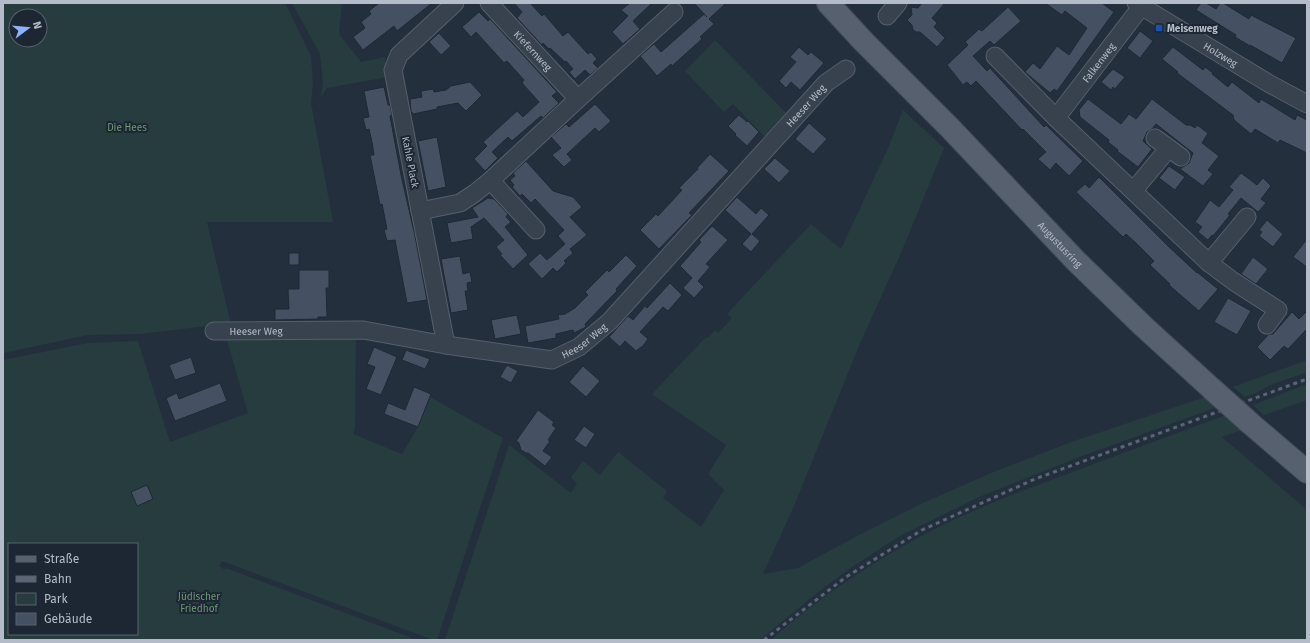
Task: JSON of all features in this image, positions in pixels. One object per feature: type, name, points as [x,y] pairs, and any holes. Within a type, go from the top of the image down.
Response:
[{"type":"main road","name":"Augustusring","points":[[828,3],[864,42],[950,128],[1076,261],[1143,326],[1251,424],[1307,472]]},
{"type":"street","name":"Kahle Plack","points":[[446,345],[393,70],[399,55],[455,3]]},
{"type":"street","name":"Kiefernweg","points":[[490,3],[578,99]]},
{"type":"street","points":[[887,16],[898,3]]},
{"type":"street","name":"Holzweg","points":[[1141,4],[1268,84],[1307,104]]},
{"type":"street","name":"Falkenweg","points":[[1056,118],[1141,4]]},
{"type":"street","points":[[420,211],[460,202],[491,181],[578,99],[674,12]]},
{"type":"street","points":[[996,56],[1056,118],[1134,190],[1209,263],[1233,281],[1283,306],[1267,325]]},
{"type":"street","name":"Heeser Weg","points":[[214,331],[363,330],[446,345],[552,360],[579,347],[610,321],[826,83],[846,69]]},
{"type":"street","points":[[1134,190],[1168,148]]},
{"type":"street","points":[[491,181],[536,230]]},
{"type":"street","points":[[1209,263],[1247,217]]},
{"type":"green space","name":"Die Hees","points":[[3,3],[285,3],[311,56],[313,83],[311,103],[333,222],[207,222],[231,325],[216,325],[140,334],[88,335],[3,353]]},
{"type":"green space","points":[[292,3],[342,3],[339,34],[361,62],[385,57],[388,77],[327,88],[321,97],[323,82],[320,54]]},
{"type":"green space","points":[[715,40],[789,116],[768,140],[733,104],[724,112],[685,71]]},
{"type":"green space","points":[[903,110],[944,148],[901,253],[861,341],[794,506],[763,574],[798,568],[923,503],[991,473],[1074,441],[1208,396],[1220,406],[1077,458],[979,497],[898,537],[849,569],[760,640],[445,640],[509,445],[571,493],[577,483],[571,477],[583,461],[600,475],[618,452],[667,491],[663,498],[701,527],[724,490],[708,474],[726,445],[652,394],[706,337],[708,338],[715,330],[718,333],[732,318],[727,314],[811,224],[841,249],[889,146]]},
{"type":"green space","name":"Jüdischer Friedhof","points":[[356,335],[355,428],[353,434],[402,454],[418,427],[430,397],[503,438],[437,640],[433,640],[222,561],[219,566],[225,570],[226,568],[417,640],[3,640],[3,360],[88,343],[138,341],[170,442],[248,413],[226,337]]},
{"type":"green space","points":[[1307,360],[1307,372],[1268,386],[1256,393],[1245,397],[1233,387]]},
{"type":"green space","points":[[1307,384],[1307,400],[1264,415],[1253,405]]},
{"type":"green space","points":[[1229,414],[1247,428],[1222,437],[1307,510],[1307,640],[771,640],[827,595],[868,567],[931,531],[982,507],[1017,493]]},
{"type":"building","points":[[379,3],[432,3],[397,31],[394,26],[363,50],[353,37],[365,28],[361,22],[371,14],[369,11]]},
{"type":"building","points":[[514,3],[530,3],[542,16],[544,14],[563,36],[568,32],[588,54],[591,52],[597,59],[593,63],[598,68],[590,75],[585,70],[575,79],[569,72],[573,69],[566,61],[565,62],[543,43],[542,45],[517,18],[522,12]]},
{"type":"building","points":[[630,3],[652,3],[633,21],[640,29],[623,44],[612,32],[628,16],[621,10]]},
{"type":"building","points":[[694,3],[726,3],[709,19],[714,24],[700,37],[702,39],[672,66],[671,64],[657,76],[640,56],[654,44],[661,52],[704,14],[707,17]]},
{"type":"building","points":[[922,3],[945,3],[932,18],[937,23],[934,27],[945,38],[937,47],[920,32],[913,30],[912,25],[907,20],[912,15],[911,7],[918,8]]},
{"type":"building","points":[[1045,3],[1102,3],[1114,12],[1057,91],[1054,89],[1050,93],[1025,72],[1033,63],[1040,69],[1057,46],[1069,55],[1087,28],[1065,11],[1062,15]]},
{"type":"building","points":[[1201,3],[1206,3],[1216,9],[1220,3],[1223,3],[1249,19],[1251,15],[1296,38],[1282,63],[1235,37],[1236,35],[1196,10]]},
{"type":"building","points":[[1008,7],[1021,21],[994,45],[990,41],[973,56],[987,71],[990,68],[1044,127],[1046,125],[1083,161],[1069,176],[1056,163],[1050,170],[1038,159],[1046,152],[1023,129],[1022,130],[976,81],[971,86],[967,82],[963,85],[947,65],[968,45],[965,42],[979,29],[982,31]]},
{"type":"building","points":[[479,12],[488,21],[490,19],[557,92],[552,96],[559,103],[543,118],[541,116],[512,141],[508,137],[492,152],[498,158],[485,171],[474,159],[487,146],[483,142],[517,111],[523,117],[539,102],[522,83],[524,80],[507,61],[504,63],[476,32],[471,37],[462,27]]},
{"type":"building","points":[[1140,31],[1153,41],[1140,58],[1127,48]]},
{"type":"building","points":[[439,33],[451,46],[441,55],[429,42]]},
{"type":"building","points":[[799,47],[808,55],[811,52],[824,63],[800,90],[791,82],[786,88],[779,81],[796,62],[790,57]]},
{"type":"building","points":[[1173,47],[1203,70],[1205,67],[1228,87],[1232,82],[1259,103],[1261,99],[1295,120],[1297,115],[1307,120],[1307,153],[1280,140],[1278,143],[1255,129],[1251,134],[1234,120],[1233,115],[1177,73],[1178,72],[1162,59]]},
{"type":"building","points":[[1113,69],[1125,77],[1115,89],[1113,87],[1111,90],[1101,82]]},
{"type":"building","points":[[470,82],[482,95],[466,111],[458,103],[413,114],[411,112],[410,99],[422,97],[421,91],[433,89],[434,92],[446,90],[451,86]]},
{"type":"building","points":[[384,87],[388,105],[390,105],[392,115],[390,116],[401,175],[415,236],[427,300],[407,303],[395,240],[387,241],[384,230],[387,229],[382,204],[380,205],[370,155],[374,155],[372,142],[369,129],[366,130],[363,118],[369,117],[364,91]]},
{"type":"building","points":[[1088,99],[1121,124],[1129,114],[1136,119],[1152,99],[1186,125],[1190,125],[1195,128],[1197,125],[1208,133],[1202,143],[1219,156],[1208,170],[1213,174],[1203,186],[1180,169],[1189,163],[1193,153],[1156,124],[1147,132],[1143,141],[1152,149],[1138,167],[1117,151],[1118,150],[1108,142],[1109,140],[1080,117],[1079,110]]},
{"type":"building","points":[[595,104],[611,121],[599,132],[595,128],[567,154],[572,160],[564,167],[552,155],[561,148],[551,137],[566,124],[569,127]]},
{"type":"building","points":[[739,115],[747,122],[748,121],[759,132],[747,146],[728,126]]},
{"type":"building","points":[[809,123],[827,139],[813,154],[795,139]]},
{"type":"building","points":[[437,137],[446,187],[428,191],[418,141]]},
{"type":"building","points":[[710,154],[729,171],[689,213],[692,215],[659,249],[640,230],[656,214],[658,216],[682,190],[679,188],[698,169],[697,168]]},
{"type":"building","points":[[775,158],[790,171],[779,183],[764,169]]},
{"type":"building","points":[[526,161],[553,191],[573,197],[582,207],[570,217],[587,235],[570,249],[573,253],[564,261],[566,263],[557,272],[553,268],[542,279],[528,264],[540,253],[547,260],[565,244],[558,236],[564,230],[535,199],[531,203],[522,194],[520,196],[512,187],[514,185],[510,180],[515,176],[513,173]]},
{"type":"building","points":[[1169,166],[1185,177],[1175,190],[1159,178]]},
{"type":"building","points":[[1241,173],[1257,185],[1263,178],[1271,186],[1261,199],[1266,203],[1258,212],[1241,198],[1228,214],[1230,215],[1208,240],[1198,232],[1202,227],[1195,222],[1210,200],[1219,207],[1233,190],[1229,187]]},
{"type":"building","points":[[1099,177],[1168,246],[1197,273],[1218,289],[1199,311],[1169,285],[1170,284],[1150,265],[1154,261],[1136,243],[1126,234],[1123,237],[1076,192],[1085,184],[1089,188]]},
{"type":"building","points":[[737,197],[756,214],[761,208],[769,215],[752,234],[760,241],[751,252],[742,244],[751,234],[725,210]]},
{"type":"building","points":[[488,198],[494,199],[508,214],[506,217],[511,222],[505,227],[528,255],[513,269],[500,255],[502,254],[496,247],[504,240],[484,218],[471,227],[473,239],[451,243],[447,223],[478,217],[472,208]]},
{"type":"building","points":[[1267,220],[1283,234],[1273,247],[1259,236],[1262,232],[1259,230]]},
{"type":"building","points":[[712,226],[728,240],[706,264],[710,267],[698,281],[704,287],[694,298],[683,288],[692,278],[680,266],[701,242],[699,240]]},
{"type":"building","points":[[1307,239],[1307,267],[1293,257]]},
{"type":"building","points":[[289,253],[299,253],[299,265],[289,265]]},
{"type":"building","points":[[626,255],[637,266],[616,289],[617,291],[585,324],[586,327],[574,333],[573,330],[556,334],[556,338],[528,343],[525,326],[559,319],[558,315],[565,314],[575,308],[588,295],[585,292],[607,270],[609,272]]},
{"type":"building","points":[[460,256],[463,274],[470,272],[472,282],[467,283],[468,291],[465,291],[468,310],[451,313],[441,259]]},
{"type":"building","points":[[1253,257],[1268,269],[1256,284],[1241,274]]},
{"type":"building","points":[[299,270],[329,270],[329,288],[326,288],[327,317],[318,317],[318,319],[275,320],[275,309],[289,309],[288,289],[299,289]]},
{"type":"building","points":[[670,283],[682,295],[668,311],[663,307],[640,332],[648,339],[642,347],[636,351],[625,341],[620,347],[609,337],[628,316],[633,320],[645,306],[647,308]]},
{"type":"building","points":[[1228,298],[1251,311],[1237,335],[1214,322]]},
{"type":"building","points":[[1307,311],[1307,329],[1288,349],[1284,346],[1270,360],[1257,347],[1269,334],[1273,334],[1292,312],[1299,319]]},
{"type":"building","points":[[517,315],[521,334],[495,339],[491,320]]},
{"type":"building","points":[[374,347],[397,357],[381,395],[366,389],[375,367],[367,364]]},
{"type":"building","points":[[406,350],[430,359],[425,369],[402,360]]},
{"type":"building","points":[[191,357],[196,373],[175,380],[169,365]]},
{"type":"building","points":[[507,365],[518,371],[511,383],[500,377]]},
{"type":"building","points":[[583,366],[600,381],[586,397],[569,382]]},
{"type":"building","points":[[220,383],[227,401],[175,421],[166,398],[177,393],[179,399]]},
{"type":"building","points":[[414,387],[431,394],[418,427],[384,414],[388,403],[405,410]]},
{"type":"building","points":[[538,410],[554,422],[552,425],[556,428],[543,451],[552,457],[545,466],[528,453],[521,450],[519,443],[516,441]]},
{"type":"building","points":[[584,426],[595,434],[586,448],[574,440]]},
{"type":"building","points":[[147,485],[153,499],[137,506],[131,492]]},
{"type":"railway","points":[[764,640],[846,577],[922,530],[1035,479],[1307,379]]},
{"type":"place","name":"Meisenweg","points":[[1159,28]]}]
